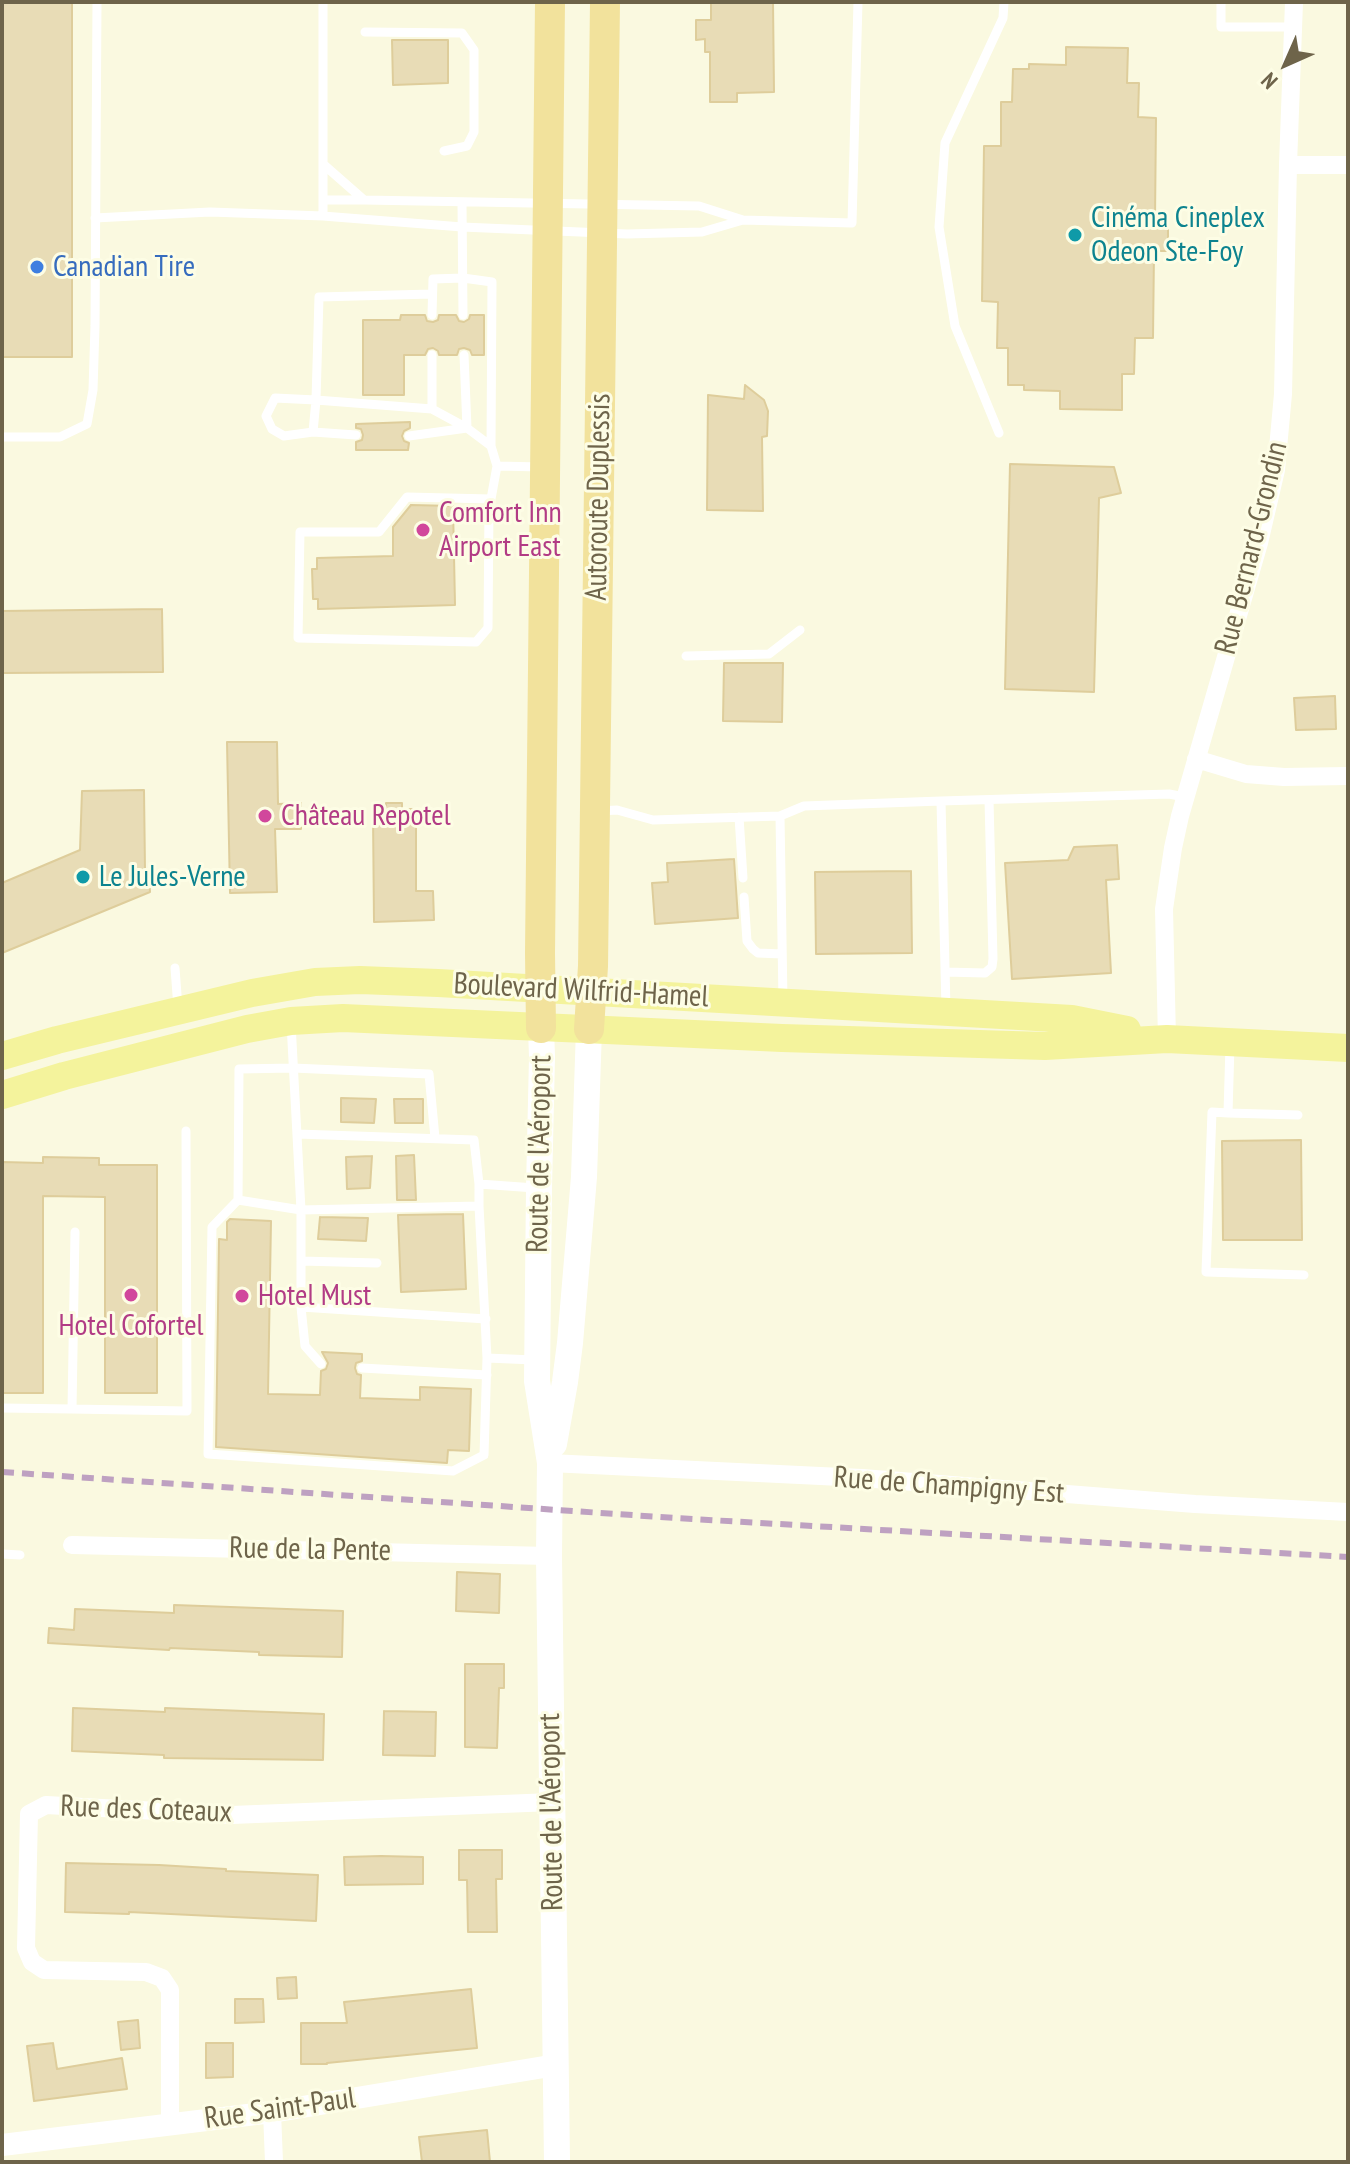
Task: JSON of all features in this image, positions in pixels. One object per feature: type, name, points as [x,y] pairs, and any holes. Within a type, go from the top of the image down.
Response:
[{"type":"highway","name":"Autoroute Duplessis","points":[[541,989],[550,2]]},
{"type":"highway","name":"Autoroute Duplessis","points":[[592,992],[605,2]]},
{"type":"highway","name":"Route de l'Aéroport","points":[[541,989],[541,1028]]},
{"type":"highway","name":"Route de l'Aéroport","points":[[589,1029],[592,992]]},
{"type":"main road","name":"Boulevard Wilfrid-Hamel","points":[[4,1051],[274,988],[360,980],[1072,1019],[1167,1039]]},
{"type":"main road","name":"Boulevard Wilfrid-Hamel","points":[[2,1095],[224,1034],[291,1021],[343,1018],[782,1038],[1045,1046],[1167,1039],[1348,1048]]},
{"type":"main road","name":"Route de l'Aéroport","points":[[541,1028],[537,1381],[550,1463],[557,2162]]},
{"type":"main road","name":"Route de l'Aéroport","points":[[550,1463],[570,1343],[584,1177],[589,1029]]},
{"type":"street","name":"Rue Bernard-Grondin","points":[[1167,1039],[1164,909],[1173,848],[1259,543],[1276,470],[1283,394],[1294,2]]},
{"type":"street","points":[[1288,165],[1348,165]]},
{"type":"street","points":[[1196,759],[1246,774],[1348,776]]},
{"type":"street","name":"Rue de Champigny Est","points":[[550,1463],[862,1478],[1195,1504],[1348,1512]]},
{"type":"street","name":"Rue de la Pente","points":[[72,1545],[549,1556]]},
{"type":"street","name":"Rue des Coteaux","points":[[170,2125],[170,1990],[162,1978],[146,1972],[44,1970],[32,1962],[26,1948],[29,1814],[46,1805],[232,1815],[552,1802]]},
{"type":"street","name":"Rue Saint-Paul","points":[[2,2145],[272,2112],[556,2065]]},
{"type":"street","points":[[272,2112],[274,2162]]},
{"type":"lane","points":[[2,437],[60,437],[87,424],[93,390],[97,2]]},
{"type":"lane","points":[[323,2],[323,216]]},
{"type":"lane","points":[[95,218],[210,212],[323,216],[462,227],[547,217],[602,219],[699,206],[743,220],[852,223],[858,2]]},
{"type":"lane","points":[[999,433],[955,326],[939,227],[945,143],[1003,18],[1004,2]]},
{"type":"lane","points":[[1221,2],[1221,27],[1294,27]]},
{"type":"lane","points":[[365,32],[462,33],[474,50],[474,132],[467,146],[444,151]]},
{"type":"lane","points":[[323,164],[364,200]]},
{"type":"lane","points":[[323,200],[462,202],[547,217],[602,219],[702,232],[743,220]]},
{"type":"lane","points":[[462,202],[463,315]]},
{"type":"lane","points":[[432,315],[433,279],[463,278],[492,282],[491,446],[497,466],[491,499],[489,507],[488,628],[476,642],[298,638],[300,532],[379,532],[407,497],[491,499]]},
{"type":"lane","points":[[313,432],[319,297],[432,294]]},
{"type":"lane","points":[[432,355],[432,409]]},
{"type":"lane","points":[[464,355],[467,428]]},
{"type":"lane","points":[[356,435],[313,432],[284,436],[272,429],[266,416],[275,398],[432,409],[467,428],[491,446]]},
{"type":"lane","points":[[409,436],[467,428]]},
{"type":"lane","points":[[497,466],[545,467]]},
{"type":"lane","points":[[686,656],[769,654],[800,630]]},
{"type":"lane","points":[[595,811],[617,810],[653,820],[780,816],[804,806],[1169,794],[1185,797]]},
{"type":"lane","points":[[945,972],[985,973],[992,967],[989,800]]},
{"type":"lane","points":[[941,801],[946,1012]]},
{"type":"lane","points":[[780,816],[784,1003]]},
{"type":"lane","points":[[739,817],[743,878]]},
{"type":"lane","points":[[744,897],[747,941],[758,953],[782,954]]},
{"type":"lane","points":[[175,968],[179,1011]]},
{"type":"lane","points":[[291,1021],[301,1210],[301,1307],[305,1346],[321,1364]]},
{"type":"lane","points":[[1228,1113],[1230,1042]]},
{"type":"lane","points":[[297,1134],[474,1140],[486,1319],[484,1455],[453,1471],[208,1454],[212,1227],[238,1200],[239,1069],[293,1068],[429,1074],[435,1138]]},
{"type":"lane","points":[[1298,1115],[1212,1112],[1206,1272],[1304,1275]]},
{"type":"lane","points":[[2,1408],[187,1411],[186,1131]]},
{"type":"lane","points":[[479,1184],[539,1188]]},
{"type":"lane","points":[[238,1200],[301,1210],[479,1206]]},
{"type":"lane","points":[[72,1409],[75,1232]]},
{"type":"lane","points":[[301,1261],[377,1263]]},
{"type":"lane","points":[[301,1307],[486,1319]]},
{"type":"lane","points":[[487,1358],[537,1360]]},
{"type":"lane","points":[[362,1368],[487,1375]]},
{"type":"lane","points":[[2,1554],[20,1555]]},
{"type":"building","name":"Canadian Tire","points":[[2,2],[72,2],[72,357],[2,357]]},
{"type":"building","points":[[711,2],[773,2],[774,92],[737,93],[737,102],[710,102],[710,52],[705,52],[705,39],[696,40],[696,20],[711,20]]},
{"type":"building","points":[[392,40],[448,40],[448,83],[393,85]]},
{"type":"building","name":"Cinéma Cineplex Odeon Ste-Foy","points":[[1066,47],[1128,48],[1127,83],[1139,83],[1138,117],[1156,118],[1155,219],[1168,219],[1168,251],[1154,251],[1153,338],[1135,338],[1134,374],[1122,374],[1122,410],[1060,409],[1060,391],[1024,390],[1024,385],[1008,385],[1008,348],[997,348],[998,302],[982,301],[984,146],[1001,146],[1001,102],[1012,102],[1013,69],[1029,69],[1029,64],[1066,65]]},
{"type":"building","points":[[401,315],[425,315],[427,321],[433,322],[438,320],[439,315],[456,315],[459,321],[464,322],[470,315],[484,315],[484,355],[472,355],[470,350],[464,348],[459,349],[457,355],[439,355],[433,348],[428,349],[425,355],[404,355],[404,395],[363,395],[363,320],[400,320]]},
{"type":"building","points":[[745,385],[764,400],[768,411],[767,436],[762,437],[763,511],[707,510],[708,395],[744,399]]},
{"type":"building","points":[[410,422],[410,428],[402,436],[409,443],[408,450],[356,450],[356,442],[362,440],[363,435],[356,424]]},
{"type":"building","points":[[1010,464],[1114,467],[1121,493],[1099,498],[1094,692],[1005,689]]},
{"type":"building","name":"Comfort Inn Airport East","points":[[411,505],[453,506],[455,605],[318,609],[318,599],[313,599],[312,569],[317,569],[317,558],[393,556],[393,527]]},
{"type":"building","points":[[162,609],[163,672],[2,673],[2,611]]},
{"type":"building","points":[[724,663],[783,663],[782,722],[723,721]]},
{"type":"building","points":[[1335,696],[1336,729],[1296,730],[1294,698]]},
{"type":"building","name":"Château Repotel","points":[[227,742],[277,742],[278,804],[301,803],[301,829],[275,829],[277,892],[230,893]]},
{"type":"building","name":"Le Jules-Verne","points":[[144,790],[145,870],[149,871],[150,892],[2,953],[2,883],[80,850],[82,791]]},
{"type":"building","points":[[386,803],[402,803],[402,809],[416,809],[416,891],[433,891],[434,920],[374,922],[373,814],[386,814]]},
{"type":"building","points":[[1117,845],[1119,879],[1106,880],[1111,973],[1012,979],[1005,863],[1068,860],[1074,847]]},
{"type":"building","points":[[734,859],[738,918],[655,924],[652,883],[668,882],[667,863]]},
{"type":"building","points":[[911,871],[912,953],[816,954],[815,872]]},
{"type":"building","points":[[341,1098],[376,1099],[374,1123],[341,1122]]},
{"type":"building","points":[[394,1099],[423,1099],[423,1123],[395,1123]]},
{"type":"building","points":[[1301,1140],[1302,1240],[1223,1240],[1222,1141]]},
{"type":"building","points":[[414,1155],[416,1200],[397,1200],[396,1156]]},
{"type":"building","points":[[372,1156],[370,1188],[347,1189],[346,1157]]},
{"type":"building","name":"Hotel Cofortel","points":[[43,1157],[99,1158],[99,1165],[157,1165],[157,1393],[105,1393],[105,1197],[43,1196],[43,1393],[2,1393],[2,1162],[43,1163]]},
{"type":"building","points":[[463,1214],[466,1289],[401,1292],[398,1215]]},
{"type":"building","points":[[320,1217],[368,1218],[366,1241],[318,1239]]},
{"type":"building","name":"Hotel Must","points":[[230,1219],[271,1221],[268,1394],[320,1395],[321,1371],[326,1369],[328,1363],[322,1352],[362,1354],[362,1361],[356,1363],[355,1368],[361,1375],[360,1398],[420,1400],[420,1387],[471,1389],[469,1451],[448,1450],[447,1463],[216,1447],[219,1239],[227,1240],[227,1222]]},
{"type":"building","points":[[457,1572],[500,1574],[499,1613],[456,1611]]},
{"type":"building","points":[[174,1605],[343,1611],[342,1657],[48,1643],[49,1628],[74,1630],[75,1609],[174,1613]]},
{"type":"building","points":[[465,1664],[504,1664],[504,1688],[499,1688],[497,1748],[465,1747]]},
{"type":"building","points":[[73,1708],[324,1714],[323,1760],[164,1758],[164,1755],[72,1751]]},
{"type":"building","points":[[384,1711],[436,1712],[435,1756],[383,1755]]},
{"type":"building","points":[[459,1850],[502,1850],[502,1879],[496,1879],[497,1932],[468,1932],[467,1880],[459,1880]]},
{"type":"building","points":[[344,1857],[423,1857],[423,1884],[345,1885]]},
{"type":"building","points":[[66,1863],[159,1865],[318,1875],[316,1921],[65,1912]]},
{"type":"building","points":[[296,1977],[297,1998],[278,1999],[277,1978]]},
{"type":"building","points":[[471,1989],[477,2048],[301,2064],[301,2023],[347,2023],[344,2002]]},
{"type":"building","points":[[235,1999],[263,1999],[264,2022],[235,2023]]},
{"type":"building","points":[[138,2020],[140,2048],[121,2050],[118,2022]]},
{"type":"building","points":[[53,2043],[57,2069],[122,2058],[127,2089],[34,2101],[27,2046]]},
{"type":"building","points":[[206,2043],[233,2043],[233,2077],[206,2078]]},
{"type":"building","points":[[487,2130],[490,2162],[422,2162],[419,2137]]},
{"type":"railway","points":[[2,1472],[675,1518],[1348,1557]]},
{"type":"place","name":"Cinéma Cineplex Odeon Ste-Foy","points":[[1075,235]]},
{"type":"place","name":"Canadian Tire","points":[[37,267]]},
{"type":"place","name":"Comfort Inn Airport East","points":[[423,530]]},
{"type":"place","name":"Château Repotel","points":[[265,816]]},
{"type":"place","name":"Le Jules-Verne","points":[[83,877]]},
{"type":"place","name":"Hotel Cofortel","points":[[131,1295]]},
{"type":"place","name":"Hotel Must","points":[[242,1296]]}]
